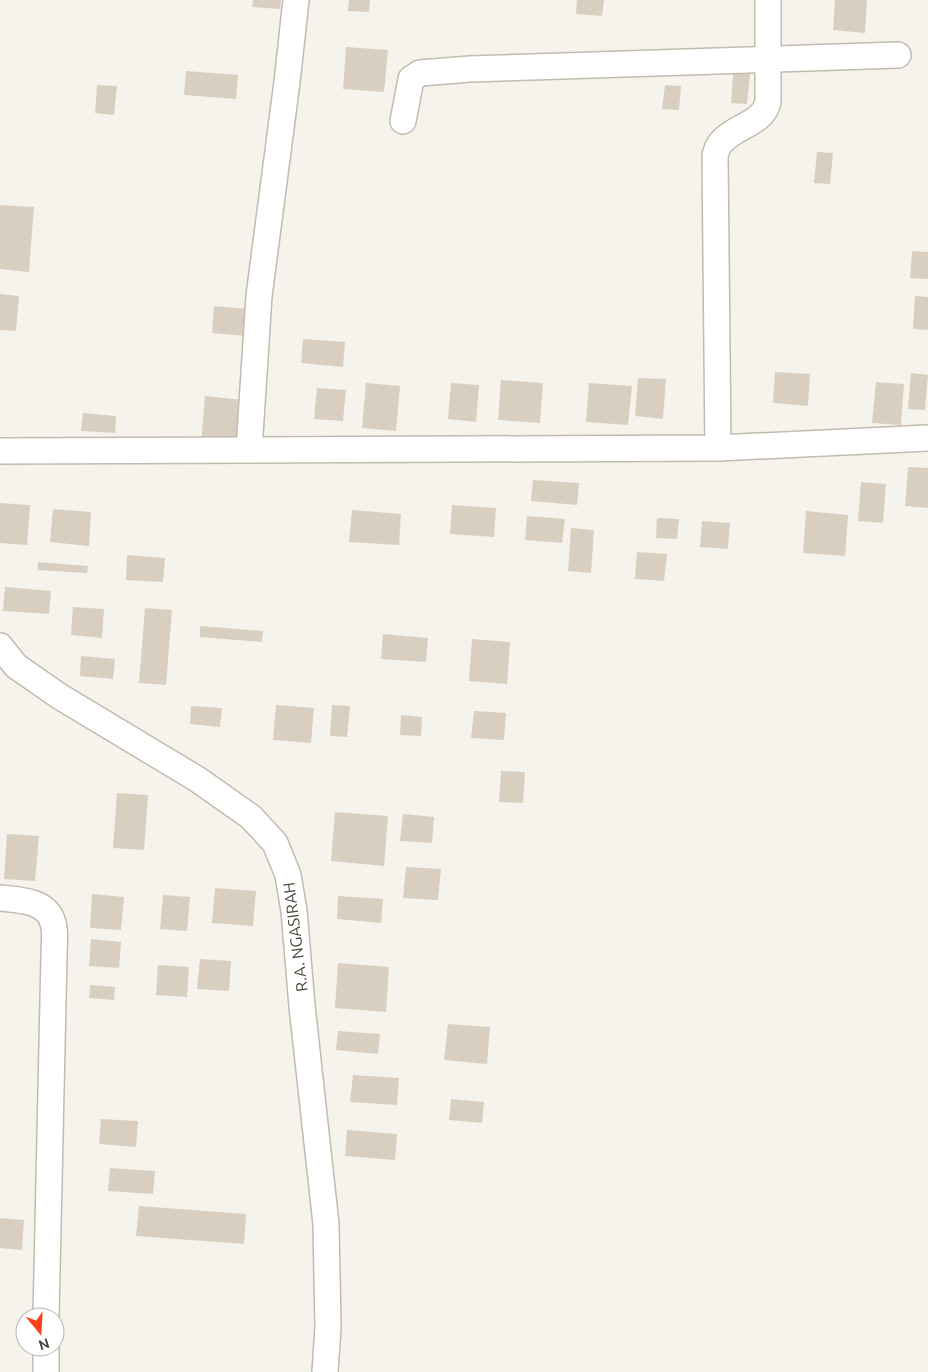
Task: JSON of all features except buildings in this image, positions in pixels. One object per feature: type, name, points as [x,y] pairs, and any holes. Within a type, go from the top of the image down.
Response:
[{"type":"street","points":[[249,450],[259,296],[296,0]]},
{"type":"street","points":[[718,448],[715,156],[720,144],[729,136],[761,116],[766,109],[768,102],[768,0]]},
{"type":"street","points":[[403,121],[411,80],[420,73],[470,69],[898,55]]},
{"type":"street","points":[[0,451],[718,448],[928,438]]},
{"type":"street","name":"R.A. NGASIRAH","points":[[0,646],[16,666],[59,696],[197,779],[251,817],[275,843],[288,876],[294,911],[302,1006],[326,1214],[328,1327],[325,1372]]},
{"type":"street","points":[[0,898],[29,901],[46,911],[53,923],[54,954],[46,1307]]},
{"type":"street","points":[[46,1357],[46,1372]]}]
